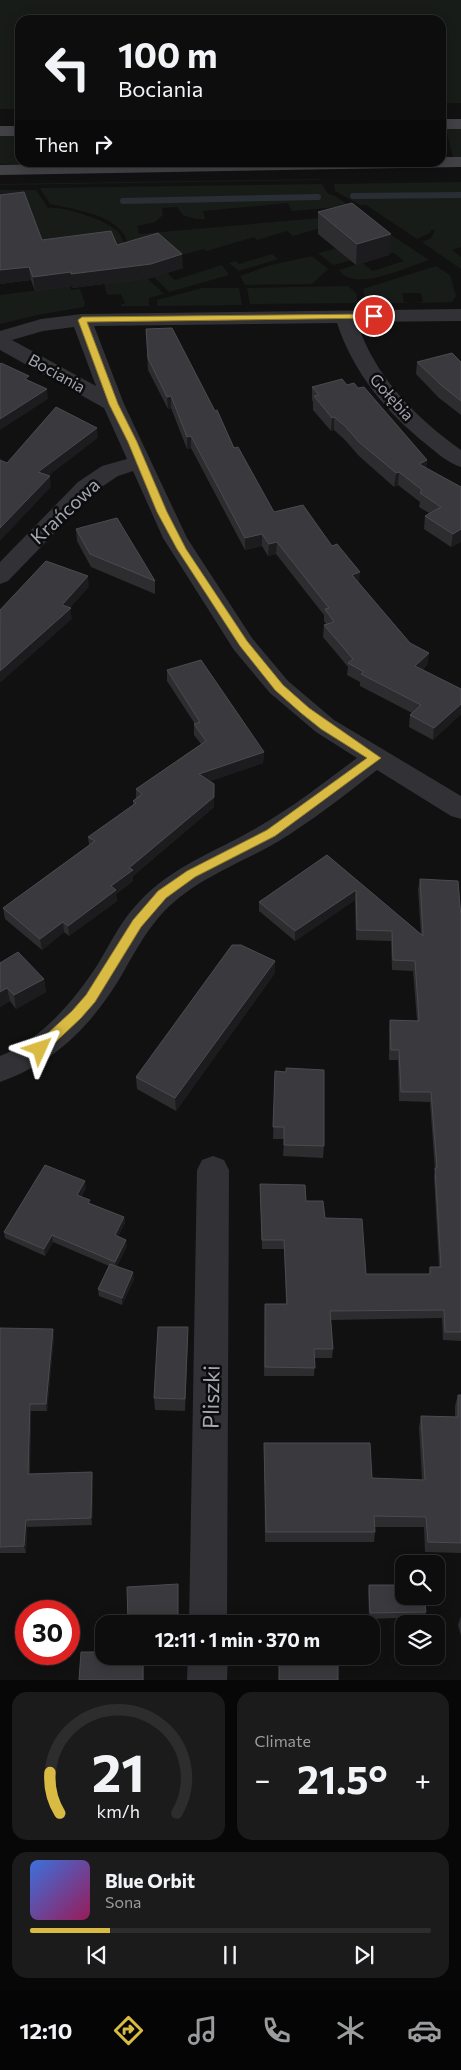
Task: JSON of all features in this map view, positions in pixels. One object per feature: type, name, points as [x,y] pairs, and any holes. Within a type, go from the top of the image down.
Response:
[{"type":"street","points":[[446,124],[461,124]]},
{"type":"street","points":[[0,131],[15,131]]},
{"type":"street","points":[[446,162],[461,162]]},
{"type":"street","points":[[0,170],[176,167]]},
{"type":"street","points":[[0,337],[41,325],[82,320],[461,315]]},
{"type":"street","name":"Gołębia","points":[[345,316],[355,349],[376,381],[423,430],[461,460]]},
{"type":"street","name":"Bociania","points":[[82,320],[113,404],[175,538],[243,644],[262,669],[305,711],[325,726],[461,809]]},
{"type":"street","name":"Bociania","points":[[0,342],[113,404]]},
{"type":"street","name":"Krańcowa","points":[[0,576],[86,486],[110,471],[140,462]]},
{"type":"street","points":[[1,1071],[40,1049],[77,1014],[107,974],[137,923],[162,894],[191,874],[271,833],[375,758]]},
{"type":"street","name":"Pliszki","points":[[208,1615],[213,1170]]},
{"type":"street","points":[[208,1665],[208,1680]]},
{"type":"shaded area","points":[[0,0],[461,0],[461,103],[446,103],[446,15],[15,15],[15,109],[0,109]]},
{"type":"shaded area","points":[[446,129],[461,129],[461,157],[453,157]]},
{"type":"shaded area","points":[[0,136],[15,136],[15,164],[0,164]]},
{"type":"shaded area","points":[[321,180],[0,185],[0,184]]},
{"type":"shaded area","points":[[461,182],[461,247],[452,250],[461,257],[461,269],[422,242],[431,238],[435,230],[431,230],[430,233],[417,239],[366,205],[360,205],[335,191],[334,184]]},
{"type":"shaded area","points":[[322,184],[328,194],[335,196],[350,206],[292,211],[288,203],[203,211],[205,219],[195,219],[183,215],[177,207],[162,208],[163,215],[155,222],[137,226],[139,234],[343,216],[367,219],[429,260],[368,279],[356,279],[346,276],[339,270],[362,263],[373,271],[404,261],[394,253],[388,254],[327,226],[293,236],[287,231],[257,240],[254,237],[207,251],[203,249],[171,258],[130,247],[118,227],[98,216],[50,204],[41,190],[41,188]]},
{"type":"shaded area","points":[[0,190],[36,190],[48,208],[64,209],[95,219],[112,227],[120,234],[127,253],[136,267],[164,294],[149,298],[149,306],[121,306],[121,304],[125,304],[121,294],[107,295],[104,284],[60,260],[71,290],[80,289],[85,304],[84,307],[0,324],[0,295],[55,288],[0,206]]},
{"type":"shaded area","points":[[337,248],[357,259],[333,265],[318,253]]},
{"type":"shaded area","points":[[272,254],[278,259],[239,271],[229,263],[236,261],[239,264]]},
{"type":"shaded area","points":[[312,256],[328,269],[312,284],[245,285],[240,276],[271,265]]},
{"type":"shaded area","points":[[222,265],[229,275],[169,292],[154,277],[167,273],[175,280]]},
{"type":"shaded area","points":[[436,266],[450,275],[456,296],[452,302],[416,303],[423,302],[421,293],[402,293],[404,302],[409,303],[366,303],[363,289]]},
{"type":"shaded area","points":[[348,286],[356,293],[358,303],[250,304],[247,288]]},
{"type":"shaded area","points":[[202,288],[239,288],[242,305],[157,306],[157,300]]},
{"type":"building","points":[[24,192],[42,240],[111,231],[117,245],[158,233],[182,254],[151,264],[71,274],[71,272],[33,277],[29,267],[0,270],[0,195]]},
{"type":"building","points":[[352,203],[391,234],[357,244],[318,212]]},
{"type":"building","points":[[172,328],[215,411],[217,410],[234,448],[238,447],[274,512],[303,505],[332,546],[337,544],[360,572],[352,575],[410,643],[429,653],[415,666],[461,689],[461,704],[434,728],[410,715],[421,705],[361,674],[364,672],[348,663],[353,659],[324,625],[334,622],[325,609],[329,608],[277,542],[269,544],[262,534],[245,538],[191,436],[187,437],[171,396],[167,397],[148,358],[146,329]]},
{"type":"building","points":[[452,353],[461,362],[461,401],[417,362]]},
{"type":"building","points":[[0,364],[29,376],[25,379],[47,389],[0,419]]},
{"type":"building","points":[[342,379],[347,385],[354,383],[358,388],[364,387],[427,460],[419,464],[461,487],[461,529],[453,534],[425,516],[441,507],[420,493],[422,490],[399,472],[396,473],[359,442],[345,426],[334,417],[332,418],[314,396],[319,395],[312,387]]},
{"type":"building","points":[[56,407],[97,428],[38,472],[50,476],[0,528],[0,460],[7,463]]},
{"type":"building","points":[[117,518],[155,581],[90,554],[76,529]]},
{"type":"building","points":[[46,561],[88,576],[62,605],[71,608],[0,671],[0,623],[2,622],[0,621],[0,610]]},
{"type":"building","points":[[201,660],[264,752],[199,774],[214,784],[214,797],[129,868],[133,870],[111,886],[116,890],[68,926],[63,922],[40,939],[3,908],[95,841],[88,837],[136,803],[133,801],[142,794],[136,789],[206,741],[194,724],[200,722],[167,670]]},
{"type":"building","points":[[327,855],[423,936],[420,879],[458,881],[461,917],[461,1332],[445,1332],[444,1310],[330,1311],[333,1349],[314,1349],[315,1368],[265,1367],[265,1304],[287,1304],[284,1240],[262,1240],[260,1184],[305,1185],[306,1201],[323,1201],[325,1218],[362,1219],[366,1274],[430,1274],[430,1267],[441,1267],[435,1168],[437,1168],[431,1092],[401,1092],[399,1050],[391,1050],[390,1020],[419,1021],[415,961],[393,960],[392,931],[357,930],[356,890],[295,931],[259,902]]},
{"type":"building","points":[[232,945],[241,945],[275,961],[175,1098],[136,1077]]},
{"type":"building","points":[[18,952],[44,979],[14,995],[7,988],[0,992],[0,963]]},
{"type":"building","points":[[286,1068],[324,1070],[324,1146],[284,1145],[284,1127],[273,1127],[275,1071],[286,1072]]},
{"type":"building","points":[[45,1165],[85,1181],[77,1195],[90,1200],[88,1203],[124,1217],[115,1235],[126,1240],[115,1262],[52,1235],[44,1249],[4,1232]]},
{"type":"building","points":[[110,1264],[133,1272],[122,1298],[98,1289]]},
{"type":"building","points":[[158,1327],[188,1327],[185,1399],[154,1398]]},
{"type":"building","points":[[0,1328],[53,1329],[46,1404],[30,1404],[28,1474],[92,1472],[91,1518],[26,1520],[24,1546],[0,1547]]},
{"type":"building","points":[[458,1395],[461,1395],[461,1543],[428,1542],[426,1517],[374,1516],[375,1532],[266,1532],[264,1443],[370,1443],[372,1478],[425,1480],[421,1416],[458,1417]]},
{"type":"building","points":[[178,1584],[178,1615],[128,1615],[127,1587]]},
{"type":"building","points":[[369,1585],[395,1585],[395,1605],[425,1605],[426,1612],[370,1613]]},
{"type":"building","points":[[81,1652],[95,1652],[95,1665],[143,1665],[143,1680],[79,1680]]},
{"type":"building","points":[[279,1665],[338,1665],[338,1680],[279,1680]]},
{"type":"waterway","points":[[353,196],[461,195]]},
{"type":"waterway","points":[[123,201],[318,197]]},
{"type":"route","points":[[40,1049],[77,1014],[90,998],[107,974],[137,923],[162,894],[191,874],[271,833],[375,758],[345,740],[305,711],[262,669],[243,644],[175,538],[162,512],[132,442],[113,404],[82,320],[177,317],[374,316]]}]
